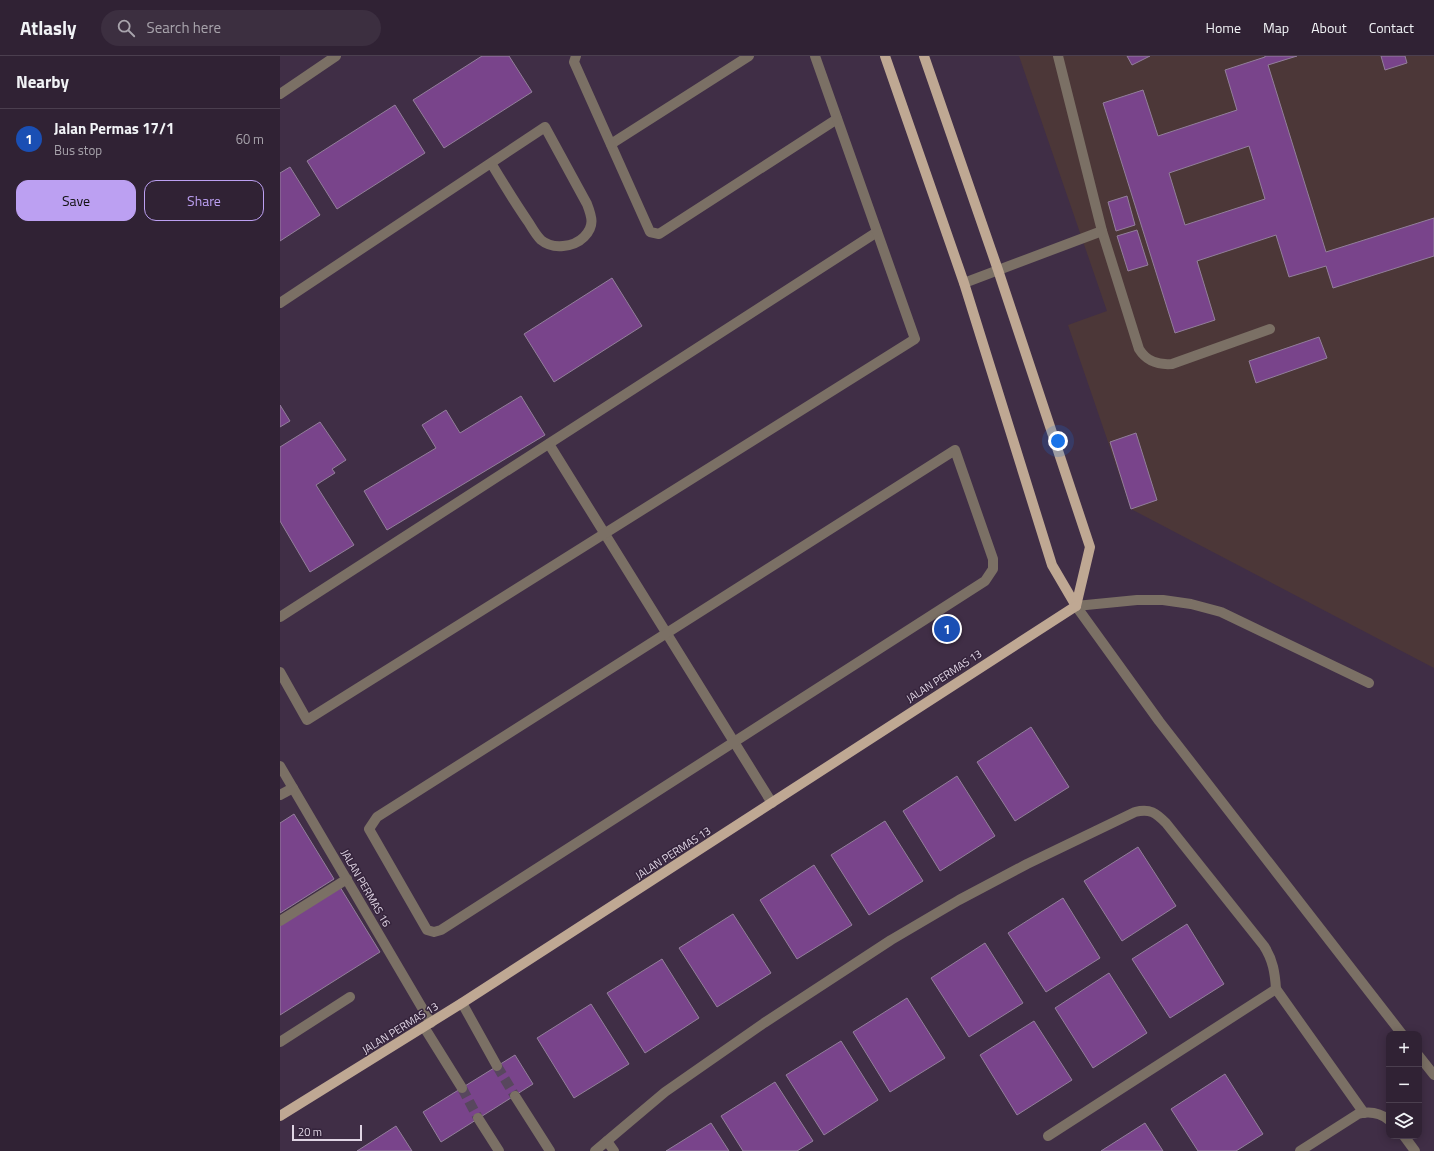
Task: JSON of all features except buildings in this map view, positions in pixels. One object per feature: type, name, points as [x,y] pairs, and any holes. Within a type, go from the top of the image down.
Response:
[{"type":"main road","points":[[885,56],[964,283],[1052,565],[1076,606]]},
{"type":"main road","points":[[924,56],[998,270],[1090,547],[1076,606]]},
{"type":"main road","name":"JALAN PERMAS 13","points":[[280,1116],[428,1025],[1076,606]]},
{"type":"street","points":[[280,94],[336,56]]},
{"type":"street","points":[[576,56],[574,62],[650,232],[658,234],[837,119]]},
{"type":"street","points":[[611,144],[749,56]]},
{"type":"street","points":[[280,672],[307,720],[915,339],[815,56]]},
{"type":"street","points":[[1058,56],[1102,231],[1139,349],[1147,359],[1162,365],[1172,364],[1270,329]]},
{"type":"street","points":[[280,303],[491,162],[545,127],[587,204],[592,216],[591,229],[584,237],[570,245],[554,245],[542,241],[522,213],[491,162]]},
{"type":"street","points":[[964,283],[1102,231]]},
{"type":"street","points":[[280,617],[877,232]]},
{"type":"street","points":[[549,444],[772,803]]},
{"type":"street","points":[[955,450],[993,559],[992,569],[986,581],[441,930],[434,932],[427,930],[369,829],[377,817],[666,633],[955,450]]},
{"type":"street","points":[[1076,606],[1137,600],[1163,600],[1191,604],[1221,612],[1369,684]]},
{"type":"street","points":[[1076,606],[1159,721],[1400,1031]]},
{"type":"street","name":"JALAN PERMAS 16","points":[[280,766],[347,879],[462,1088]]},
{"type":"street","points":[[280,796],[293,788]]},
{"type":"street","points":[[595,1151],[665,1092],[764,1023],[892,940],[959,900],[1020,868],[1139,811],[1156,813],[1166,823],[1264,946],[1270,955],[1274,966],[1276,989],[1364,1113]]},
{"type":"street","points":[[280,921],[347,879]]},
{"type":"street","points":[[1048,1136],[1276,989]]},
{"type":"street","points":[[280,1042],[350,997]]},
{"type":"street","points":[[462,1003],[497,1066]]},
{"type":"street","points":[[1422,1060],[1434,1076]]},
{"type":"street","points":[[515,1096],[550,1151]]},
{"type":"street","points":[[1300,1151],[1352,1118],[1364,1113],[1378,1113],[1386,1118]]},
{"type":"street","points":[[478,1118],[499,1151]]},
{"type":"street","points":[[1406,1139],[1415,1151]]},
{"type":"street","points":[[608,1141],[614,1151]]},
{"type":"shaded area","points":[[1019,56],[1434,56],[1434,668],[1131,509],[1068,325],[1107,311]]},
{"type":"tunnel","points":[[497,1066],[515,1096]]},
{"type":"tunnel","points":[[462,1088],[478,1118]]},
{"type":"place","name":"Jalan Permas 17/1","points":[[947,629]]}]
